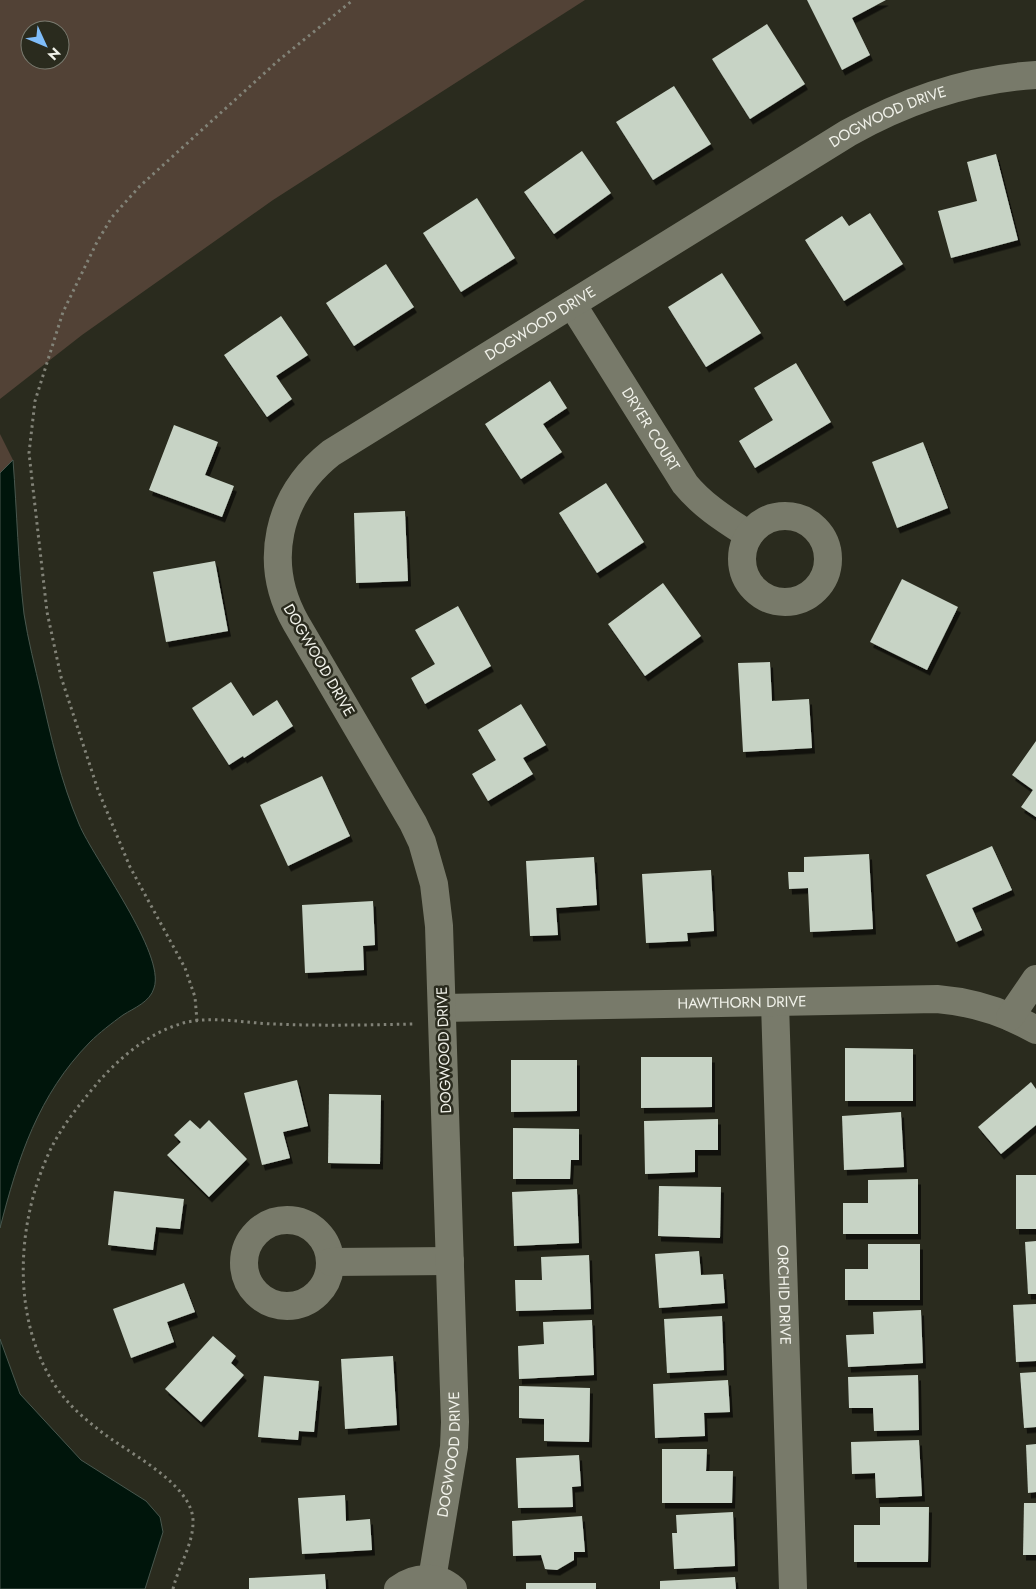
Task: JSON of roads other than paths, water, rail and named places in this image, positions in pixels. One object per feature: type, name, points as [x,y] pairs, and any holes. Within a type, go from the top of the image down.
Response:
[{"type":"street","name":"DOGWOOD DRIVE","points":[[398,1589],[416,1580],[443,1584],[455,1435],[438,905],[422,842],[403,804],[290,614],[280,582],[278,560],[279,537],[284,515],[306,476],[326,457],[848,133],[879,116],[945,90],[979,81],[1036,75]]},
{"type":"street","name":"DRYER COURT","points":[[572,304],[686,484],[696,497],[709,508],[749,535]]},
{"type":"street","points":[[1010,1017],[1036,978]]},
{"type":"street","name":"HAWTHORN DRIVE","points":[[443,1016],[775,1003],[937,999],[974,1004],[1010,1017],[1036,1030]]},
{"type":"street","name":"ORCHID DRIVE","points":[[775,1003],[793,1589]]},
{"type":"street","points":[[330,1262],[450,1262]]}]
